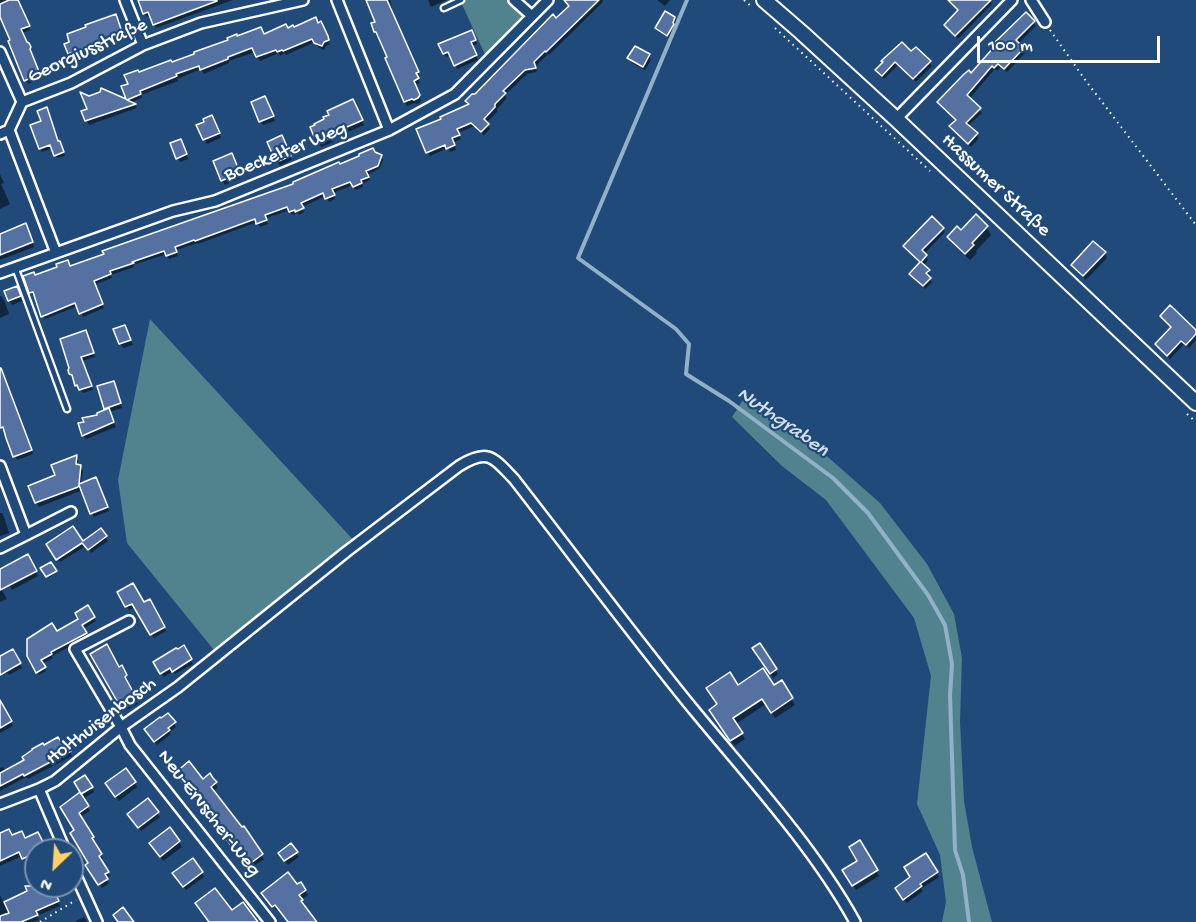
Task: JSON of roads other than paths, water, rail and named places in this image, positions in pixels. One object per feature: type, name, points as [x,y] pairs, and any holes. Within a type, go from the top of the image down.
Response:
[{"type":"street","points":[[125,0],[143,45]]},
{"type":"street","name":"Georgiusstraße","points":[[56,253],[5,132],[22,102],[71,83],[143,45],[201,23],[303,0]]},
{"type":"street","points":[[337,0],[389,130]]},
{"type":"street","points":[[514,0],[532,16]]},
{"type":"street","name":"Boeckelter Weg","points":[[0,273],[173,211],[215,201],[389,130],[455,94],[548,0]]},
{"type":"street","points":[[896,119],[1012,0]]},
{"type":"street","points":[[1031,0],[1045,22]]},
{"type":"street","name":"Hassumer Straße","points":[[758,4],[801,32],[896,119],[1190,406]]},
{"type":"street","points":[[0,52],[22,102]]},
{"type":"street","name":"Holthuisenbosch","points":[[0,804],[39,789],[55,780],[121,727],[178,687],[346,552],[459,466],[471,458],[484,455],[497,461],[514,479],[628,627],[798,837],[830,881],[855,922]]},
{"type":"street","points":[[0,466],[26,535]]},
{"type":"street","points":[[0,548],[71,512]]},
{"type":"street","name":"Neu-Ervscher-Weg","points":[[129,621],[75,649],[130,745],[270,922]]},
{"type":"street","points":[[39,789],[60,838]]},
{"type":"street","points":[[84,895],[97,922]]},
{"type":"lane","points":[[444,8],[461,0]]},
{"type":"lane","points":[[15,267],[67,409]]},
{"type":"waterway","name":"Nuthgraben","points":[[687,0],[578,258],[676,329],[689,344],[686,374],[729,401],[833,478],[868,513],[928,595],[945,625],[952,664],[950,695],[955,850],[963,875],[969,922]]}]
